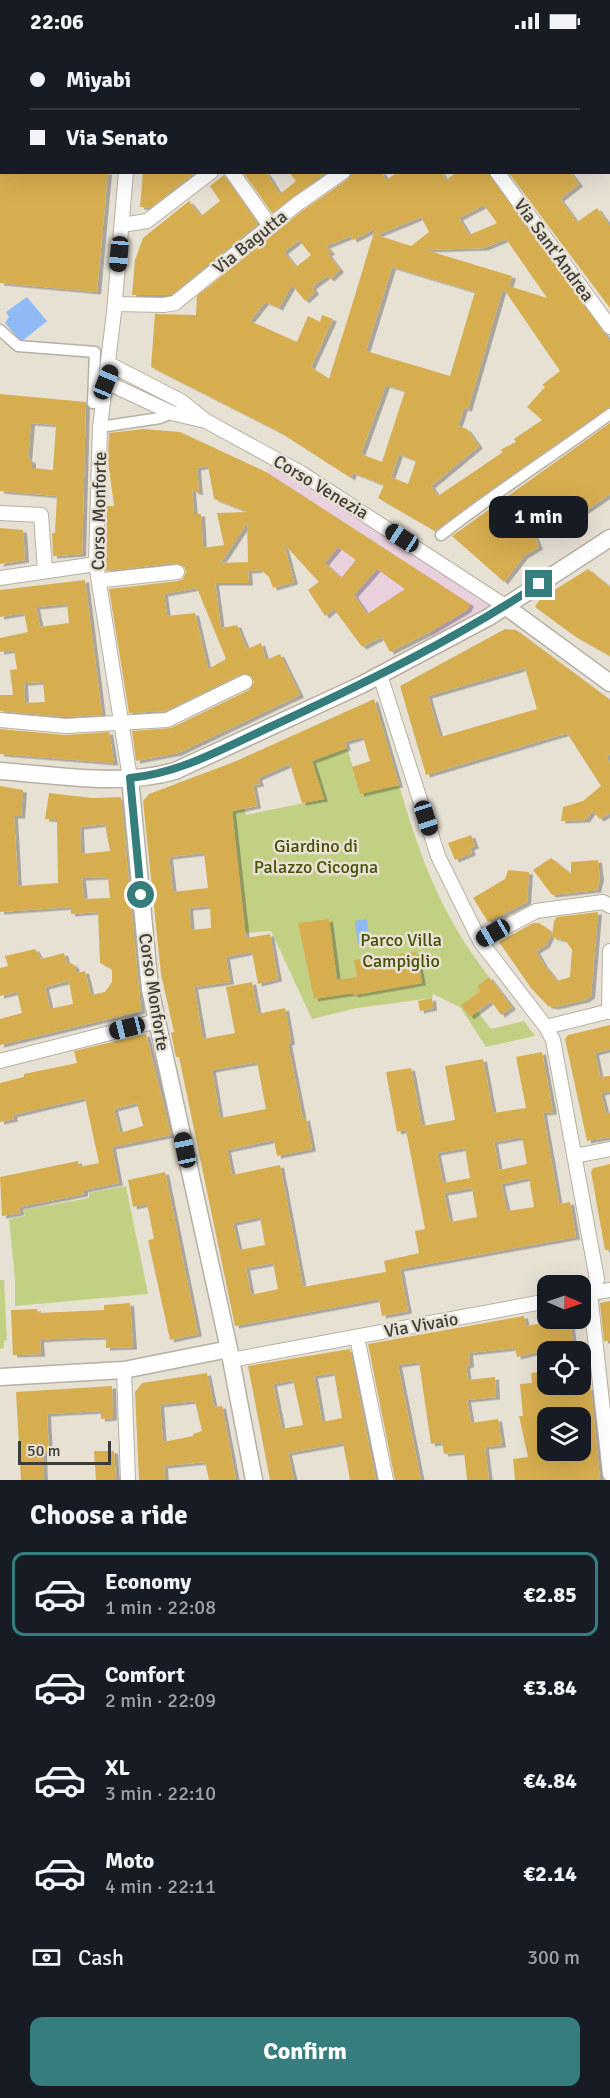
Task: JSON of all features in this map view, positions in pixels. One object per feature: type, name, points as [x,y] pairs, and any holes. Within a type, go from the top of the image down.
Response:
[{"type":"street","points":[[106,382],[113,366],[115,304],[126,174]]},
{"type":"street","points":[[122,225],[147,221],[208,174]]},
{"type":"street","points":[[233,174],[271,227]]},
{"type":"street","name":"Via Bagutta","points":[[115,304],[170,305],[179,300],[297,204],[340,174]]},
{"type":"street","name":"Via Sant'Andrea","points":[[498,174],[610,327]]},
{"type":"street","name":"Corso Monforte","points":[[115,304],[100,427],[96,564],[130,778],[148,966],[157,1021],[230,1354],[254,1480]]},
{"type":"street","points":[[0,330],[18,346],[95,352],[93,403]]},
{"type":"street","name":"Corso Venezia","points":[[113,366],[181,401],[206,421],[301,473],[505,606],[610,683]]},
{"type":"street","name":"Corso Venezia","points":[[106,382],[172,413],[206,421]]},
{"type":"street","points":[[100,427],[160,418],[172,413]]},
{"type":"street","points":[[441,535],[481,504],[610,414]]},
{"type":"street","points":[[0,513],[41,515],[45,572]]},
{"type":"street","points":[[0,771],[130,778],[175,771],[380,675],[505,606],[610,538]]},
{"type":"street","points":[[0,578],[96,564]]},
{"type":"street","points":[[104,580],[177,572]]},
{"type":"street","points":[[380,675],[438,856],[480,941],[546,1027],[553,1040],[597,1279],[591,1286]]},
{"type":"street","points":[[0,720],[66,726],[167,720],[245,682]]},
{"type":"street","points":[[480,941],[536,911],[603,902],[610,906]]},
{"type":"street","points":[[546,1027],[610,1012],[610,951]]},
{"type":"street","points":[[0,1060],[157,1021]]},
{"type":"street","points":[[574,1156],[610,1149]]},
{"type":"street","points":[[591,1293],[610,1290]]},
{"type":"street","name":"Via Vivaio","points":[[230,1354],[294,1348],[537,1304]]},
{"type":"street","points":[[590,1329],[610,1474]]},
{"type":"street","points":[[357,1336],[386,1480]]},
{"type":"street","points":[[0,1377],[124,1371],[230,1354]]},
{"type":"street","points":[[124,1371],[128,1480]]},
{"type":"shaded area","points":[[274,461],[503,607],[439,644],[429,632],[372,622],[353,592],[325,616],[308,590],[318,582],[305,568],[320,544],[252,493]]},
{"type":"green space","points":[[347,748],[361,793],[399,785],[415,837],[434,886],[458,932],[489,977],[477,986],[480,991],[462,1005],[477,1011],[491,1029],[524,1021],[535,1036],[486,1047],[460,1007],[433,994],[432,998],[357,1008],[312,1019],[271,931],[245,933],[232,812],[245,808],[246,815],[323,799],[312,761]]},
{"type":"green space","points":[[126,1186],[148,1294],[15,1306],[15,1279],[9,1219],[25,1216],[23,1210],[89,1198],[89,1193]]},
{"type":"green space","points":[[0,1280],[4,1280],[7,1340],[4,1341],[4,1348],[0,1349]]},
{"type":"water","points":[[27,297],[47,321],[21,342],[5,323],[9,317],[6,312]]},
{"type":"water","points":[[367,919],[370,942],[358,944],[355,921]]},
{"type":"building","points":[[0,174],[108,174],[97,292],[0,283]]},
{"type":"building","points":[[143,174],[193,174],[150,208],[140,207]]},
{"type":"building","points":[[244,174],[267,174],[280,194],[296,181],[291,174],[324,174],[272,213]]},
{"type":"building","points":[[351,174],[383,174],[386,180],[395,174],[442,174],[446,180],[454,174],[489,174],[610,341],[610,407],[435,531],[378,498],[384,485],[353,473],[351,478],[281,433],[151,367],[155,314],[196,315],[197,296],[302,211],[348,179]],"holes":[[[484,205],[497,223],[469,235],[459,218]],[[421,217],[429,232],[411,246],[377,235]],[[375,229],[329,379],[311,367],[333,319],[322,315],[320,322],[308,316],[297,342],[250,321],[265,302],[279,308],[292,285],[305,301],[315,292],[312,287],[327,276],[330,279],[340,270],[328,254],[331,252],[326,246],[351,236],[353,240]],[[506,239],[547,298],[509,286],[512,276],[426,250],[484,248]],[[299,240],[311,255],[296,267],[284,252]],[[392,267],[475,292],[450,376],[366,351]],[[503,288],[560,371],[542,385],[545,387],[527,407],[542,420],[514,439],[516,442],[500,450],[503,452],[438,496],[431,486],[479,446],[467,429],[458,426],[464,408],[468,409]],[[386,385],[405,391],[382,462],[361,454]],[[399,454],[416,461],[408,484],[391,477]]]},
{"type":"building","points":[[510,174],[572,174],[579,184],[560,199],[577,222],[597,208],[610,226],[610,308]]},
{"type":"building","points":[[224,175],[258,224],[171,295],[132,295],[135,260],[143,238],[189,201],[201,216],[220,201],[210,186]]},
{"type":"building","points":[[0,394],[86,402],[82,554],[53,556],[52,533],[55,533],[57,496],[0,491]],"holes":[[[31,423],[56,425],[53,470],[32,468],[32,461],[28,459]]]},
{"type":"building","points":[[610,423],[610,494],[575,518],[572,512],[534,534],[539,547],[524,556],[504,582],[452,536]]},
{"type":"building","points":[[144,429],[180,432],[266,472],[470,604],[467,610],[390,652],[382,637],[362,647],[334,609],[325,616],[308,590],[319,582],[284,544],[294,582],[273,588],[269,577],[261,570],[248,571],[249,583],[215,583],[221,628],[237,625],[247,649],[261,643],[266,660],[280,654],[300,695],[178,753],[136,761],[132,731],[171,728],[249,690],[254,682],[250,675],[242,674],[165,711],[129,713],[109,589],[178,581],[183,579],[186,572],[184,566],[176,563],[106,571],[107,506],[114,506],[108,461],[109,433]],"holes":[[[208,466],[214,499],[248,512],[217,513],[224,545],[203,548],[201,514],[194,514],[192,490],[199,493],[197,468]],[[247,523],[248,562],[220,563]],[[338,547],[356,560],[341,578],[325,563]],[[377,569],[405,589],[367,614],[354,595]],[[197,588],[226,659],[208,669],[195,613],[167,616],[164,594]]]},
{"type":"building","points":[[0,528],[23,530],[25,560],[0,564]]},
{"type":"building","points":[[588,569],[610,587],[610,656],[576,637],[535,607],[540,599]]},
{"type":"building","points":[[85,580],[102,715],[66,717],[0,711],[0,695],[13,695],[10,670],[17,669],[14,650],[0,652],[0,638],[28,632],[24,613],[0,617],[0,590]],"holes":[[[67,604],[69,623],[40,627],[36,607]],[[43,682],[45,702],[25,703],[24,683]]]},
{"type":"building","points":[[505,629],[516,630],[610,700],[610,754],[606,757],[610,763],[610,813],[600,819],[592,811],[586,820],[561,821],[563,807],[583,801],[601,786],[567,733],[426,775],[400,686]],"holes":[[[525,668],[537,709],[440,737],[428,696]]]},
{"type":"building","points":[[374,699],[399,785],[360,794],[352,767],[370,761],[363,737],[345,742],[347,748],[312,761],[324,799],[302,803],[290,764],[258,778],[260,784],[253,785],[257,806],[232,811],[246,938],[270,934],[278,979],[258,984],[252,952],[226,957],[230,982],[194,987],[203,1039],[235,1033],[226,987],[252,982],[258,1014],[285,1008],[291,1042],[288,1043],[303,1119],[306,1118],[312,1149],[277,1156],[274,1140],[227,1150],[232,1175],[280,1165],[303,1287],[386,1272],[384,1261],[419,1253],[415,1231],[425,1229],[406,1130],[397,1132],[386,1072],[411,1068],[422,1126],[455,1120],[445,1066],[483,1059],[493,1113],[526,1108],[516,1057],[542,1052],[553,1112],[543,1113],[559,1204],[570,1202],[576,1237],[400,1269],[408,1311],[382,1316],[379,1299],[235,1326],[179,1057],[176,1057],[171,1033],[174,1032],[161,974],[143,801],[149,794],[234,762]],"holes":[[[204,853],[208,888],[173,892],[169,857]],[[210,906],[211,928],[191,930],[189,908]],[[257,1062],[266,1109],[220,1118],[212,1070]],[[522,1137],[527,1164],[499,1170],[494,1142]],[[465,1148],[470,1178],[443,1183],[437,1153]],[[529,1178],[534,1207],[507,1211],[501,1184]],[[472,1188],[477,1217],[450,1222],[444,1193]],[[260,1217],[265,1245],[239,1250],[233,1223]],[[273,1263],[278,1289],[251,1295],[246,1268]]]},
{"type":"building","points":[[0,729],[65,735],[109,732],[114,763],[0,754]]},
{"type":"building","points":[[0,786],[23,790],[21,816],[14,816],[18,886],[58,883],[57,820],[45,819],[49,793],[92,798],[121,797],[141,1011],[0,1045],[0,1019],[22,1013],[17,992],[0,996],[0,968],[8,966],[5,956],[35,949],[41,959],[64,953],[67,964],[71,963],[75,966],[76,973],[85,971],[91,995],[105,992],[112,982],[112,969],[100,963],[98,912],[71,914],[71,907],[0,912]],"holes":[[[105,824],[110,851],[81,854],[80,827]],[[108,877],[110,898],[84,899],[82,878]],[[69,981],[73,1004],[50,1009],[45,987]]]},
{"type":"building","points":[[471,835],[475,846],[470,848],[472,853],[455,860],[448,843]]},
{"type":"building","points":[[551,858],[571,874],[571,862],[598,860],[600,878],[597,890],[552,895],[533,870]]},
{"type":"building","points":[[508,870],[529,872],[527,902],[488,922],[473,898],[505,879]]},
{"type":"building","points":[[598,912],[591,996],[585,1000],[555,1007],[548,1006],[531,988],[499,942],[533,923],[539,923],[552,932],[546,945],[536,951],[557,981],[570,977],[572,950],[566,941],[552,937],[554,921],[557,917]]},
{"type":"building","points":[[329,919],[337,980],[357,977],[354,960],[416,952],[422,983],[354,995],[353,993],[314,999],[298,923]]},
{"type":"building","points":[[489,977],[512,1007],[501,1015],[491,1001],[470,1017],[461,1005],[480,991],[477,986]]},
{"type":"building","points":[[432,998],[433,1008],[420,1011],[418,1001]]},
{"type":"building","points":[[610,1025],[610,1049],[595,1053],[600,1077],[610,1076],[610,1091],[601,1093],[606,1114],[610,1113],[610,1137],[587,1141],[565,1039],[568,1035]]},
{"type":"building","points":[[146,1034],[171,1135],[112,1147],[119,1183],[84,1190],[84,1194],[19,1207],[20,1213],[2,1216],[0,1177],[78,1161],[79,1167],[99,1163],[85,1098],[13,1115],[14,1119],[0,1122],[0,1083],[24,1077],[24,1074],[77,1063],[74,1051]],"holes":[[[137,1103],[143,1126],[120,1133],[114,1109]]]},
{"type":"building","points":[[610,1164],[610,1250],[605,1250],[591,1172],[593,1168]]},
{"type":"building","points":[[165,1172],[198,1334],[170,1340],[148,1240],[154,1239],[147,1204],[133,1207],[128,1180]]},
{"type":"building","points":[[610,1301],[610,1341],[604,1341],[600,1303]]},
{"type":"building","points":[[130,1303],[133,1347],[106,1348],[106,1337],[51,1339],[40,1340],[41,1354],[13,1355],[11,1310],[37,1309],[38,1313],[104,1310],[104,1305]]},
{"type":"building","points":[[524,1316],[526,1326],[537,1324],[537,1329],[571,1329],[573,1341],[537,1341],[537,1352],[517,1357],[515,1348],[469,1353],[470,1365],[466,1366],[468,1380],[495,1377],[496,1397],[467,1400],[471,1423],[498,1419],[502,1445],[485,1447],[489,1480],[467,1480],[464,1452],[444,1454],[442,1442],[431,1444],[419,1362],[398,1365],[421,1480],[395,1480],[368,1344]]},
{"type":"building","points":[[350,1349],[376,1480],[350,1480],[343,1443],[288,1453],[294,1480],[270,1480],[248,1366]],"holes":[[[334,1373],[342,1418],[322,1422],[314,1376]],[[293,1380],[303,1425],[282,1429],[273,1384]]]},
{"type":"building","points":[[537,1372],[537,1395],[591,1395],[591,1387],[600,1480],[515,1480],[513,1459],[528,1457],[519,1416],[523,1416],[520,1384],[532,1383],[531,1373]]},
{"type":"building","points":[[207,1373],[214,1407],[222,1406],[236,1480],[209,1480],[205,1462],[164,1466],[165,1480],[139,1480],[135,1392],[142,1383]],"holes":[[[195,1401],[202,1431],[193,1436],[163,1442],[160,1405]]]},
{"type":"building","points":[[112,1386],[113,1418],[101,1419],[101,1411],[47,1414],[49,1452],[43,1452],[44,1480],[21,1480],[16,1392]]},
{"type":"building","points":[[94,1451],[114,1451],[116,1480],[96,1480]]},
{"type":"route","points":[[141,895],[130,800],[130,778],[175,771],[361,685],[489,617],[539,584]]},
{"type":"park label","name":"Giardino di Palazzo Cicogna","points":[[316,856]]},
{"type":"park label","name":"Parco Villa Campiglio","points":[[401,950]]}]
